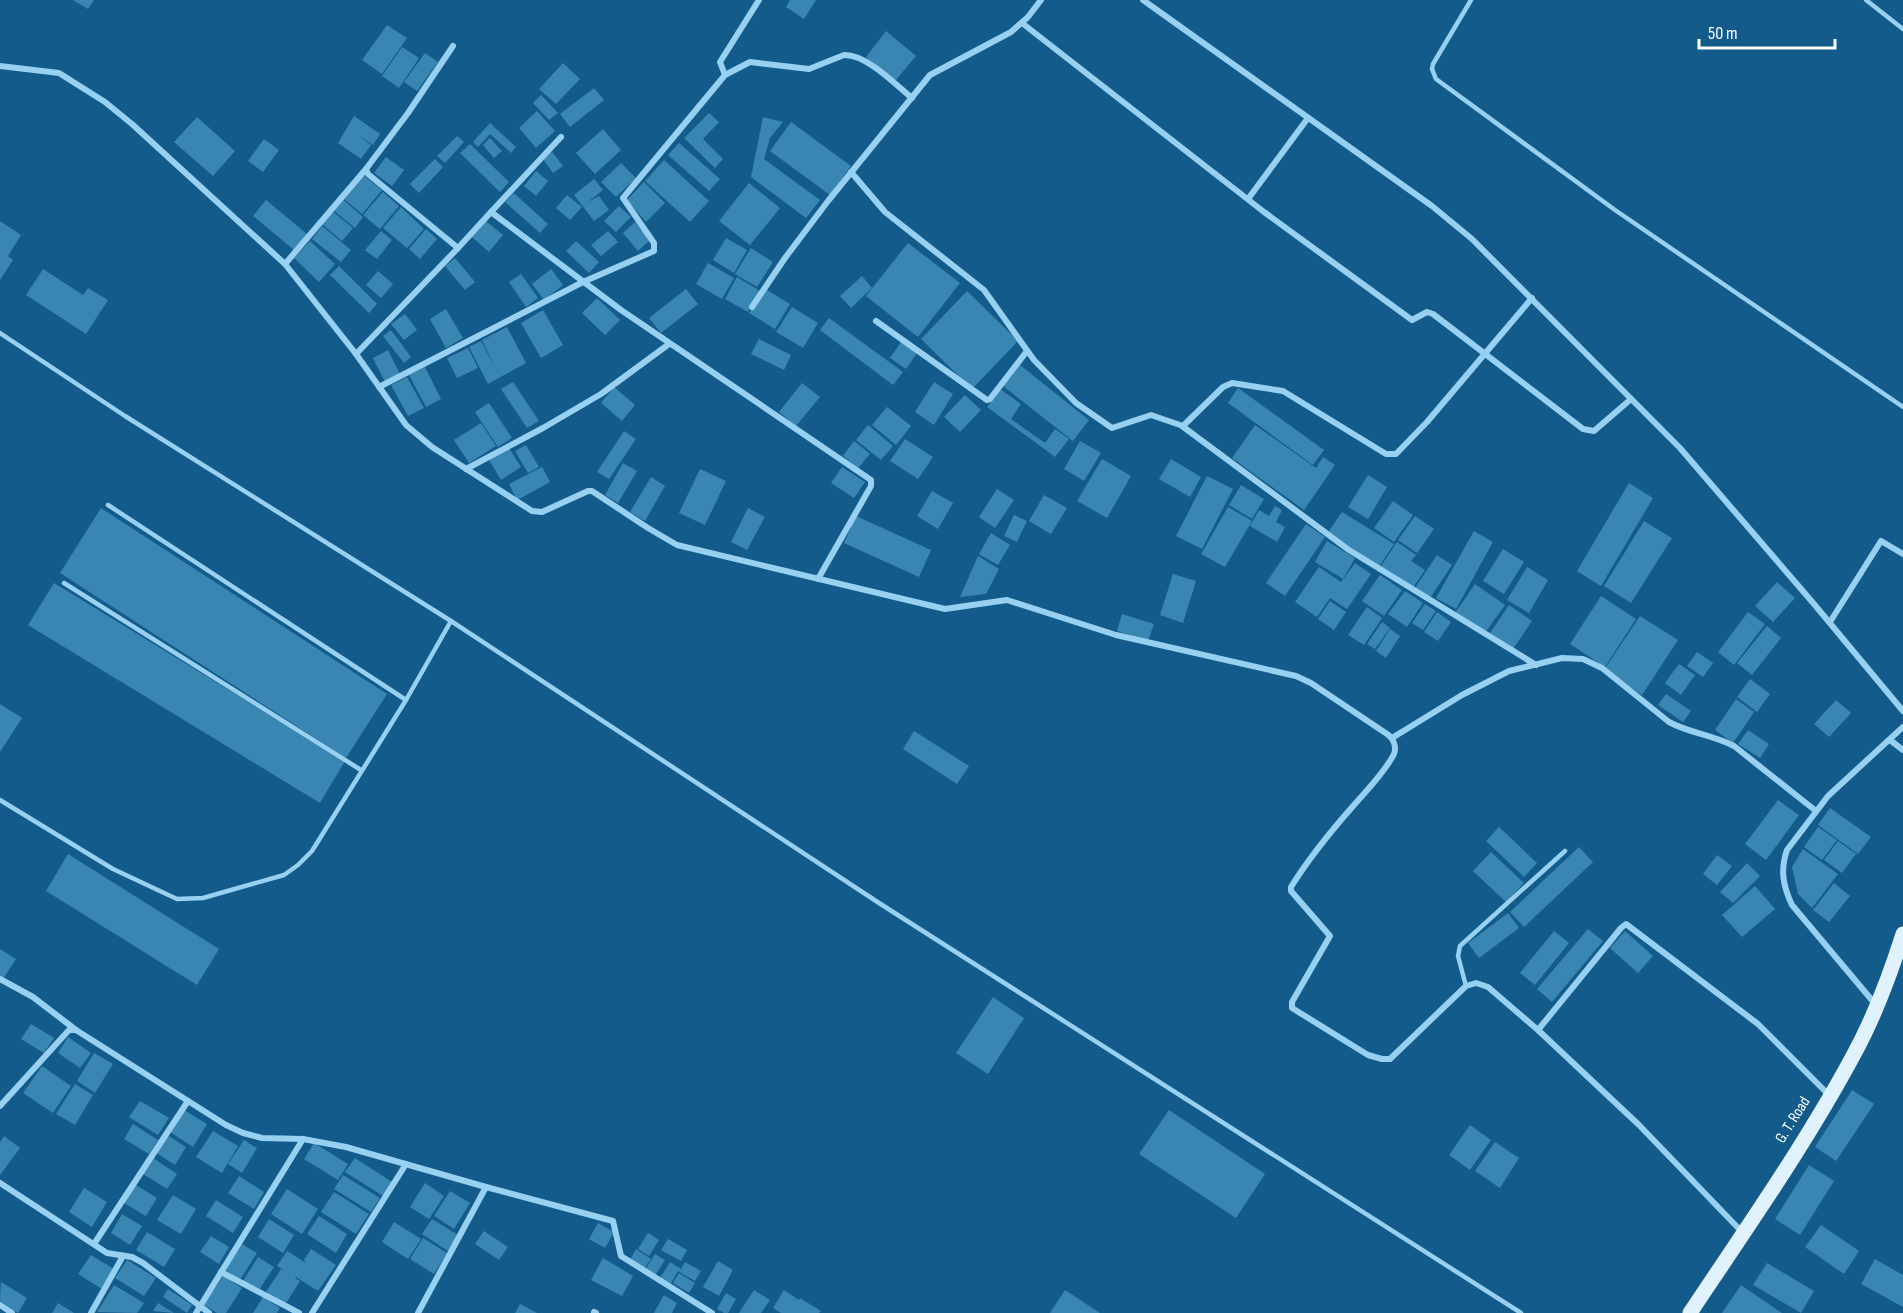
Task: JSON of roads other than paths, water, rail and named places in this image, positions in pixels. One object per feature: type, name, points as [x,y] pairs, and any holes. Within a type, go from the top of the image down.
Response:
[{"type":"main road","name":"G. T. Road","points":[[1690,1313],[1830,1096],[1854,1054],[1876,1005],[1903,934]]},
{"type":"street","points":[[725,75],[720,62],[759,0]]},
{"type":"street","points":[[752,307],[785,258],[935,71],[1011,32],[1022,23],[1041,0]]},
{"type":"street","points":[[1143,0],[1453,222],[1473,239],[1680,448],[1830,622],[1903,711]]},
{"type":"street","points":[[1022,23],[1248,199],[1411,319],[1414,320],[1426,312],[1430,313],[1486,353],[1587,432],[1594,432],[1631,399]]},
{"type":"street","points":[[285,264],[366,169],[453,46]]},
{"type":"street","points":[[379,387],[584,282],[654,251],[654,243],[623,198],[725,75],[750,62],[809,69],[844,55],[851,55],[866,61],[912,98]]},
{"type":"street","points":[[0,66],[59,74],[105,102],[132,124],[285,264],[356,354],[406,426],[417,436],[532,511],[542,512],[592,491],[677,545],[945,609],[1007,600],[1116,635],[1296,676],[1311,683],[1392,738],[1395,752],[1374,782],[1331,832],[1291,887],[1291,891],[1330,936],[1291,1006],[1368,1055],[1390,1059],[1466,986],[1476,983],[1488,987],[1538,1030],[1639,1125],[1743,1233]]},
{"type":"street","points":[[1248,199],[1308,118]]},
{"type":"street","points":[[356,354],[561,137]]},
{"type":"street","points":[[366,169],[368,174],[458,248]]},
{"type":"street","points":[[852,172],[885,212],[984,290],[1027,351],[1076,403],[1112,428],[1151,415],[1182,426],[1349,550],[1536,664]]},
{"type":"street","points":[[491,212],[669,344],[872,480],[871,486],[818,579]]},
{"type":"street","points":[[1182,426],[1223,387],[1232,383],[1283,391],[1386,454],[1396,454],[1532,298]]},
{"type":"street","points":[[876,321],[987,400],[1027,351]]},
{"type":"street","points":[[466,469],[601,394],[669,344]]},
{"type":"street","points":[[1830,622],[1881,541],[1903,554]]},
{"type":"street","points":[[1392,738],[1462,694],[1509,671],[1562,658],[1583,659],[1594,664],[1669,722],[1734,746],[1816,812]]},
{"type":"street","points":[[1876,1005],[1814,934],[1792,905],[1785,889],[1782,872],[1787,850],[1816,812],[1840,784],[1903,727]]},
{"type":"street","points":[[1890,740],[1903,750]]},
{"type":"street","points":[[1538,1030],[1626,924],[1758,1024],[1830,1096]]},
{"type":"street","points":[[0,979],[33,997],[76,1030],[243,1133],[262,1138],[303,1138],[346,1147],[613,1221],[621,1256],[712,1313]]},
{"type":"street","points":[[0,1106],[69,1030],[76,1030]]},
{"type":"street","points":[[94,1244],[188,1101]]},
{"type":"street","points":[[196,1313],[303,1138]]},
{"type":"street","points":[[312,1313],[406,1164]]},
{"type":"street","points":[[0,1183],[111,1255],[132,1257],[144,1263],[209,1313]]},
{"type":"street","points":[[418,1313],[486,1187]]},
{"type":"street","points":[[91,1313],[123,1256]]},
{"type":"street","points":[[221,1272],[299,1313]]},
{"type":"street","points":[[0,1305],[12,1313]]},
{"type":"lane","points":[[1471,0],[1433,64],[1432,69],[1436,79],[1615,210],[1903,407]]},
{"type":"lane","points":[[1866,0],[1903,29]]},
{"type":"lane","points":[[0,333],[125,416],[451,621],[879,903],[1521,1313]]},
{"type":"lane","points":[[108,505],[406,700]]},
{"type":"lane","points":[[64,583],[361,770]]},
{"type":"lane","points":[[0,800],[113,869],[177,899],[211,896],[284,875],[312,851],[406,700],[451,621]]},
{"type":"lane","points":[[1466,986],[1458,956],[1460,946],[1565,851]]}]
